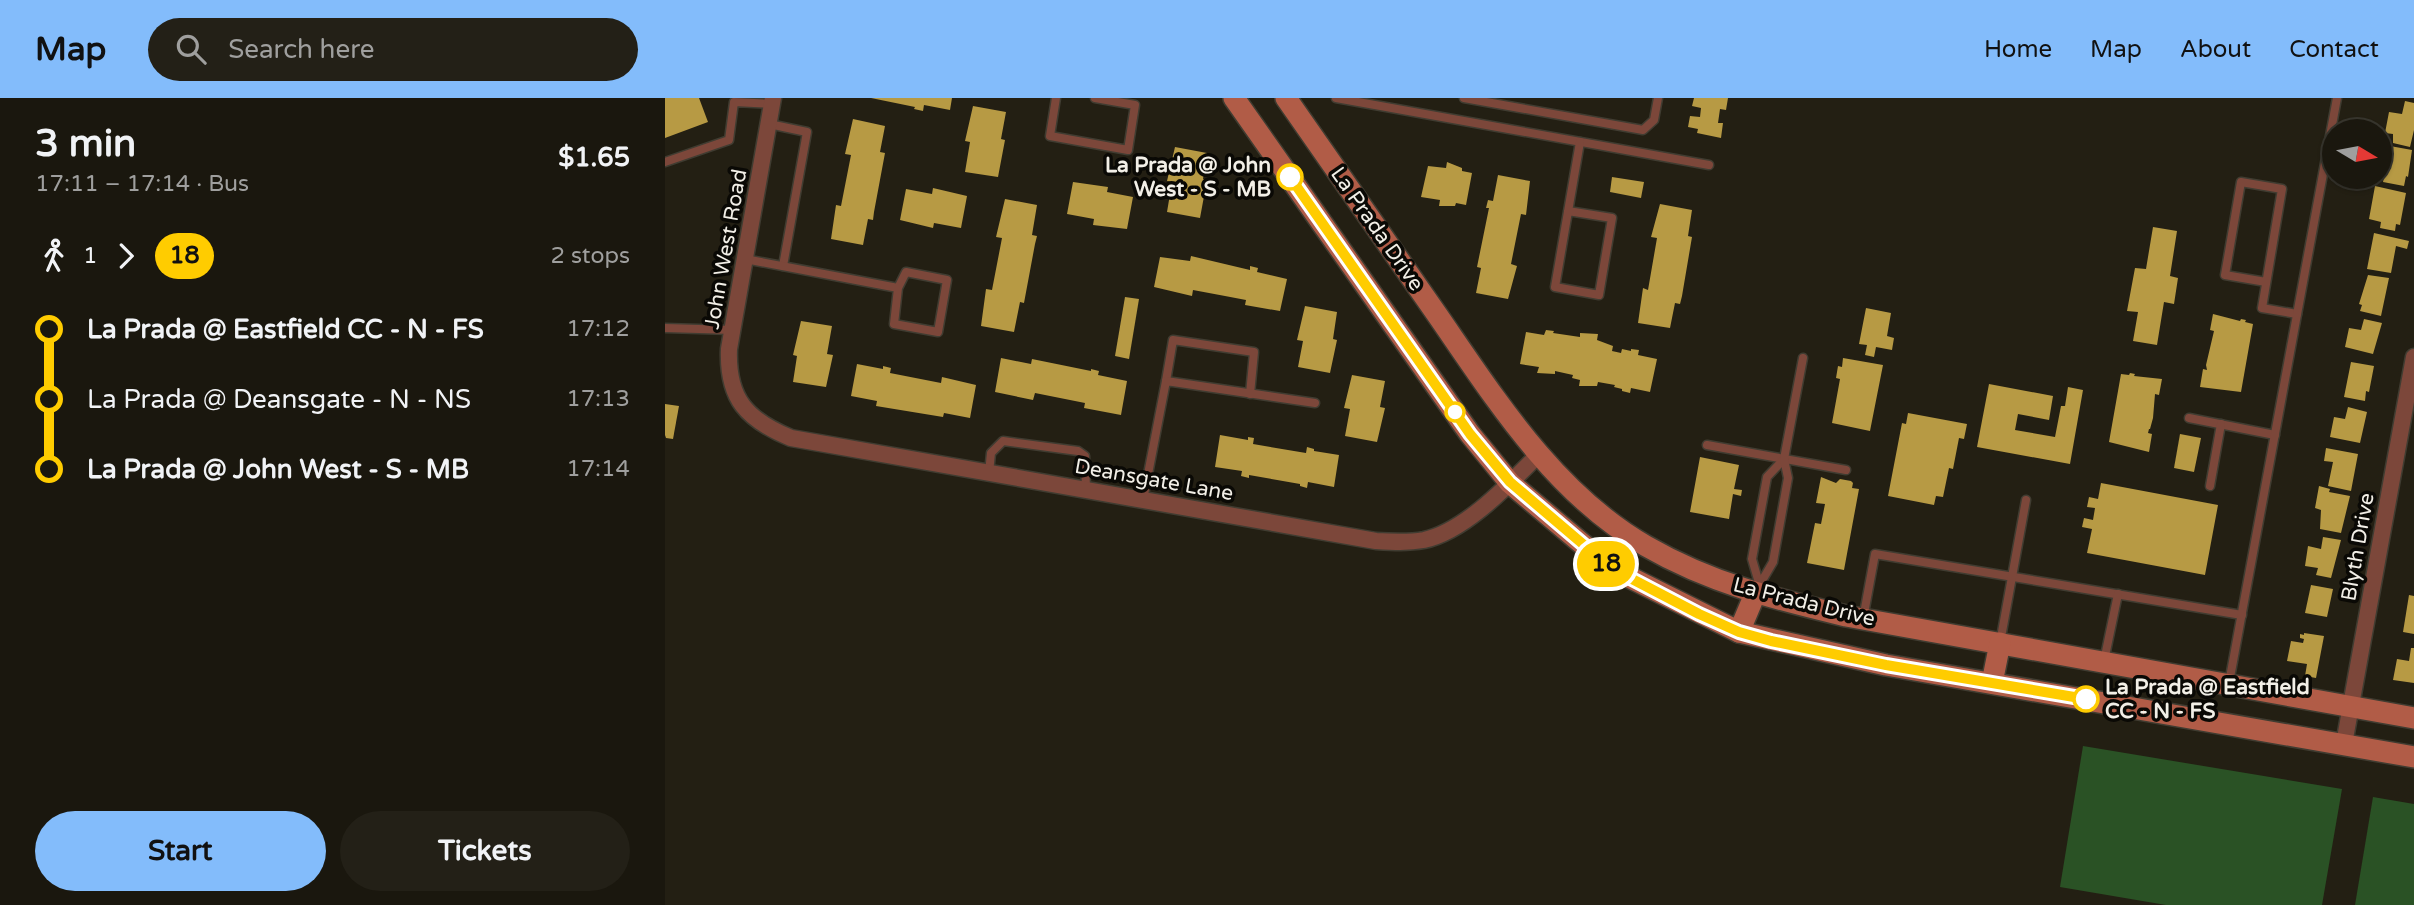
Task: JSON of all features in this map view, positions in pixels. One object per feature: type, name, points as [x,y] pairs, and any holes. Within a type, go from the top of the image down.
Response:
[{"type":"main road","name":"La Prada Drive","points":[[1234,98],[1455,412],[1510,482],[1611,568],[1739,632],[1886,665],[2414,757]]},
{"type":"main road","name":"La Prada Drive","points":[[1290,99],[1504,412],[1586,504],[1645,546],[1693,571],[1863,619],[2414,718]]},
{"type":"main road","points":[[1739,632],[1757,589]]},
{"type":"main road","points":[[1992,683],[2000,643]]},
{"type":"street","name":"John West Road","points":[[742,406],[732,387],[728,368],[773,101]]},
{"type":"street","name":"Blyth Drive","points":[[2344,744],[2414,357]]},
{"type":"street","name":"Deansgate Lane","points":[[742,406],[756,421],[791,438],[1376,541],[1404,543],[1426,540],[1446,533],[1510,482],[1540,453]]},
{"type":"lane","points":[[1056,98],[1050,136],[1128,150],[1135,105],[1095,98]]},
{"type":"lane","points":[[1336,98],[1709,165]]},
{"type":"lane","points":[[1464,98],[1501,101],[1643,130],[1654,120],[1658,98]]},
{"type":"lane","points":[[2229,686],[2337,98]]},
{"type":"lane","points":[[665,162],[729,139],[733,100],[773,101]]},
{"type":"lane","points":[[769,124],[807,132],[783,266]]},
{"type":"lane","points":[[1568,211],[1612,218],[1599,295],[1555,287],[1568,211],[1580,142]]},
{"type":"lane","points":[[2266,282],[2225,275],[2241,182],[2282,189],[2262,308],[2297,314]]},
{"type":"lane","points":[[745,259],[898,288]]},
{"type":"lane","points":[[906,272],[947,280],[938,332],[894,324],[898,288],[906,272]]},
{"type":"lane","points":[[665,328],[733,330]]},
{"type":"lane","points":[[1143,500],[1173,340],[1254,352],[1250,394]]},
{"type":"lane","points":[[1757,589],[1773,562],[1788,478],[1784,459],[1803,358]]},
{"type":"lane","points":[[1166,381],[1315,403]]},
{"type":"lane","points":[[2189,418],[2275,435]]},
{"type":"lane","points":[[2210,486],[2221,424]]},
{"type":"lane","points":[[989,473],[991,453],[1003,441],[1078,451],[1085,456],[1086,490]]},
{"type":"lane","points":[[1707,445],[1846,470]]},
{"type":"lane","points":[[1757,589],[1752,559],[1767,477],[1784,459]]},
{"type":"lane","points":[[2000,643],[2026,500]]},
{"type":"lane","points":[[1863,619],[1875,554],[2242,615]]},
{"type":"lane","points":[[2103,663],[2117,594]]},
{"type":"green space","points":[[2083,746],[2342,789],[2322,905],[2166,905],[2060,887]]},
{"type":"green space","points":[[2373,797],[2414,804],[2414,905],[2355,905]]},
{"type":"building","points":[[665,98],[699,98],[708,122],[665,138]]},
{"type":"building","points":[[871,98],[952,98],[950,110],[924,105],[923,111]]},
{"type":"building","points":[[1694,98],[1728,98],[1726,110],[1720,109],[1718,123],[1723,123],[1721,138],[1697,133],[1698,129],[1688,127],[1690,116],[1700,117],[1701,108],[1692,106]]},
{"type":"building","points":[[2405,101],[2414,103],[2414,130],[2410,147],[2393,143],[2392,119],[2388,119],[2389,112],[2402,114]]},
{"type":"building","points":[[973,106],[1006,112],[1001,139],[1005,140],[998,177],[965,172],[970,142],[965,141]]},
{"type":"building","points":[[853,119],[885,126],[880,152],[885,153],[873,220],[868,219],[863,245],[831,239],[836,205],[841,206],[851,155],[845,154]]},
{"type":"building","points":[[2392,146],[2412,150],[2404,186],[2392,184]]},
{"type":"building","points":[[1175,147],[1207,153],[1203,179],[1207,180],[1200,218],[1167,212],[1172,182],[1167,181]]},
{"type":"building","points":[[1447,162],[1462,168],[1462,171],[1472,173],[1466,205],[1456,203],[1455,206],[1439,206],[1440,200],[1421,197],[1428,166],[1446,168]]},
{"type":"building","points":[[1498,175],[1530,181],[1526,215],[1521,214],[1511,264],[1517,266],[1508,299],[1476,293],[1481,268],[1477,267],[1489,208],[1486,208],[1488,200],[1493,201]]},
{"type":"building","points":[[1612,177],[1644,182],[1641,198],[1610,192]]},
{"type":"building","points":[[1073,182],[1108,187],[1107,192],[1133,197],[1127,229],[1093,225],[1094,219],[1067,214]]},
{"type":"building","points":[[933,188],[967,196],[961,228],[934,223],[933,228],[900,220],[906,189],[932,194]]},
{"type":"building","points":[[2374,189],[2406,193],[2400,225],[2396,224],[2395,231],[2380,228],[2381,222],[2369,219]]},
{"type":"building","points":[[1005,199],[1037,205],[1032,235],[1037,236],[1024,303],[1020,302],[1014,332],[981,326],[986,289],[992,290],[1002,238],[996,237]]},
{"type":"building","points":[[1660,204],[1692,210],[1688,236],[1692,237],[1682,296],[1680,304],[1675,303],[1670,328],[1638,323],[1643,288],[1648,290],[1657,238],[1651,237]]},
{"type":"building","points":[[2153,227],[2177,231],[2170,276],[2178,278],[2174,304],[2164,302],[2157,345],[2133,341],[2138,312],[2127,311],[2135,268],[2146,269]]},
{"type":"building","points":[[2374,233],[2409,241],[2407,249],[2396,246],[2391,273],[2367,269]]},
{"type":"building","points":[[1191,256],[1250,270],[1250,266],[1258,268],[1257,272],[1287,279],[1280,311],[1245,305],[1246,300],[1225,296],[1193,290],[1192,296],[1154,287],[1160,257],[1190,261]]},
{"type":"building","points":[[2368,275],[2389,278],[2381,316],[2360,311],[2362,305],[2359,304]]},
{"type":"building","points":[[1125,297],[1139,299],[1129,359],[1115,356]]},
{"type":"building","points":[[1305,306],[1337,312],[1333,339],[1337,340],[1330,373],[1298,367],[1303,341],[1297,340]]},
{"type":"building","points":[[1866,308],[1891,313],[1887,336],[1894,338],[1892,350],[1876,347],[1874,357],[1865,355],[1867,345],[1859,344]]},
{"type":"building","points":[[2213,314],[2246,320],[2245,322],[2253,324],[2241,392],[2200,387],[2203,369],[2207,370],[2214,331],[2210,330]]},
{"type":"building","points":[[2364,319],[2382,323],[2373,354],[2345,347],[2349,328],[2361,330]]},
{"type":"building","points":[[801,321],[832,326],[827,354],[833,355],[826,387],[793,382],[797,356],[793,355]]},
{"type":"building","points":[[1546,330],[1580,337],[1580,333],[1598,334],[1597,340],[1613,346],[1612,351],[1621,353],[1622,349],[1639,350],[1638,355],[1657,359],[1650,392],[1631,388],[1630,393],[1614,387],[1615,385],[1598,382],[1597,386],[1579,386],[1580,380],[1572,378],[1573,375],[1555,371],[1555,374],[1537,373],[1539,367],[1520,364],[1526,332],[1544,335]]},
{"type":"building","points":[[1001,358],[1031,364],[1032,359],[1091,369],[1099,371],[1098,375],[1127,381],[1121,415],[1084,408],[1085,403],[1035,393],[1033,400],[995,392]]},
{"type":"building","points":[[1843,358],[1883,365],[1870,431],[1832,423],[1840,379],[1836,378],[1838,366],[1842,367]]},
{"type":"building","points":[[2351,362],[2374,366],[2365,401],[2344,397]]},
{"type":"building","points":[[857,364],[883,369],[883,366],[891,368],[890,373],[941,383],[942,377],[976,385],[970,418],[944,413],[943,417],[876,406],[877,401],[851,396]]},
{"type":"building","points":[[2121,374],[2135,374],[2134,376],[2162,379],[2159,395],[2155,394],[2153,418],[2148,433],[2152,434],[2149,452],[2109,442]]},
{"type":"building","points":[[1352,375],[1385,381],[1380,407],[1385,408],[1377,442],[1345,436],[1350,409],[1344,408]]},
{"type":"building","points":[[1989,384],[2053,396],[2049,420],[2018,414],[2015,430],[2055,437],[2068,387],[2083,390],[2070,464],[1977,447]]},
{"type":"building","points":[[665,404],[679,406],[673,439],[666,438],[665,435]]},
{"type":"building","points":[[2348,407],[2367,412],[2360,443],[2330,437],[2334,417],[2345,419]]},
{"type":"building","points":[[1908,413],[1967,424],[1964,439],[1959,438],[1953,469],[1949,468],[1943,497],[1936,496],[1934,505],[1888,496],[1902,423],[1906,424]]},
{"type":"building","points":[[2180,434],[2201,438],[2194,472],[2174,468]]},
{"type":"building","points":[[1220,435],[1248,440],[1248,437],[1254,438],[1253,444],[1306,453],[1307,447],[1314,451],[1339,455],[1334,487],[1308,482],[1307,488],[1300,484],[1249,475],[1249,478],[1241,476],[1242,471],[1215,467]]},
{"type":"building","points":[[2326,448],[2358,454],[2351,491],[2328,486],[2333,462],[2324,461]]},
{"type":"building","points":[[1700,457],[1739,465],[1734,489],[1742,490],[1741,496],[1733,494],[1729,519],[1690,512]]},
{"type":"building","points":[[1821,477],[1836,483],[1840,479],[1851,481],[1852,488],[1859,489],[1844,570],[1807,563],[1815,523],[1821,524],[1825,504],[1816,503]]},
{"type":"building","points":[[2101,483],[2218,505],[2205,575],[2087,553],[2092,529],[2082,527],[2084,518],[2093,520],[2095,508],[2087,507],[2089,497],[2098,499]]},
{"type":"building","points":[[2319,486],[2330,489],[2329,492],[2350,496],[2341,533],[2320,529],[2321,510],[2315,508]]},
{"type":"building","points":[[2323,537],[2341,540],[2331,578],[2316,575],[2318,568],[2305,566],[2308,546],[2321,549]]},
{"type":"building","points":[[2311,585],[2333,589],[2327,617],[2305,613]]},
{"type":"building","points":[[2409,595],[2414,596],[2414,634],[2403,632]]},
{"type":"building","points":[[2300,634],[2324,636],[2316,678],[2305,676],[2307,664],[2287,661],[2291,641],[2303,643],[2304,639],[2300,638]]},
{"type":"building","points":[[2411,648],[2414,648],[2414,683],[2393,680],[2397,659],[2409,661]]},
{"type":"bus line","name":"18","points":[[1290,177],[1470,434],[1510,482],[1611,568],[1699,614],[1739,632],[1771,641],[1886,665],[2086,699]]},
{"type":"place","name":"La Prada @ John West - S - MB","points":[[1290,177]]},
{"type":"place","name":"La Prada @ Eastfield CC - N - FS","points":[[2086,699]]}]
